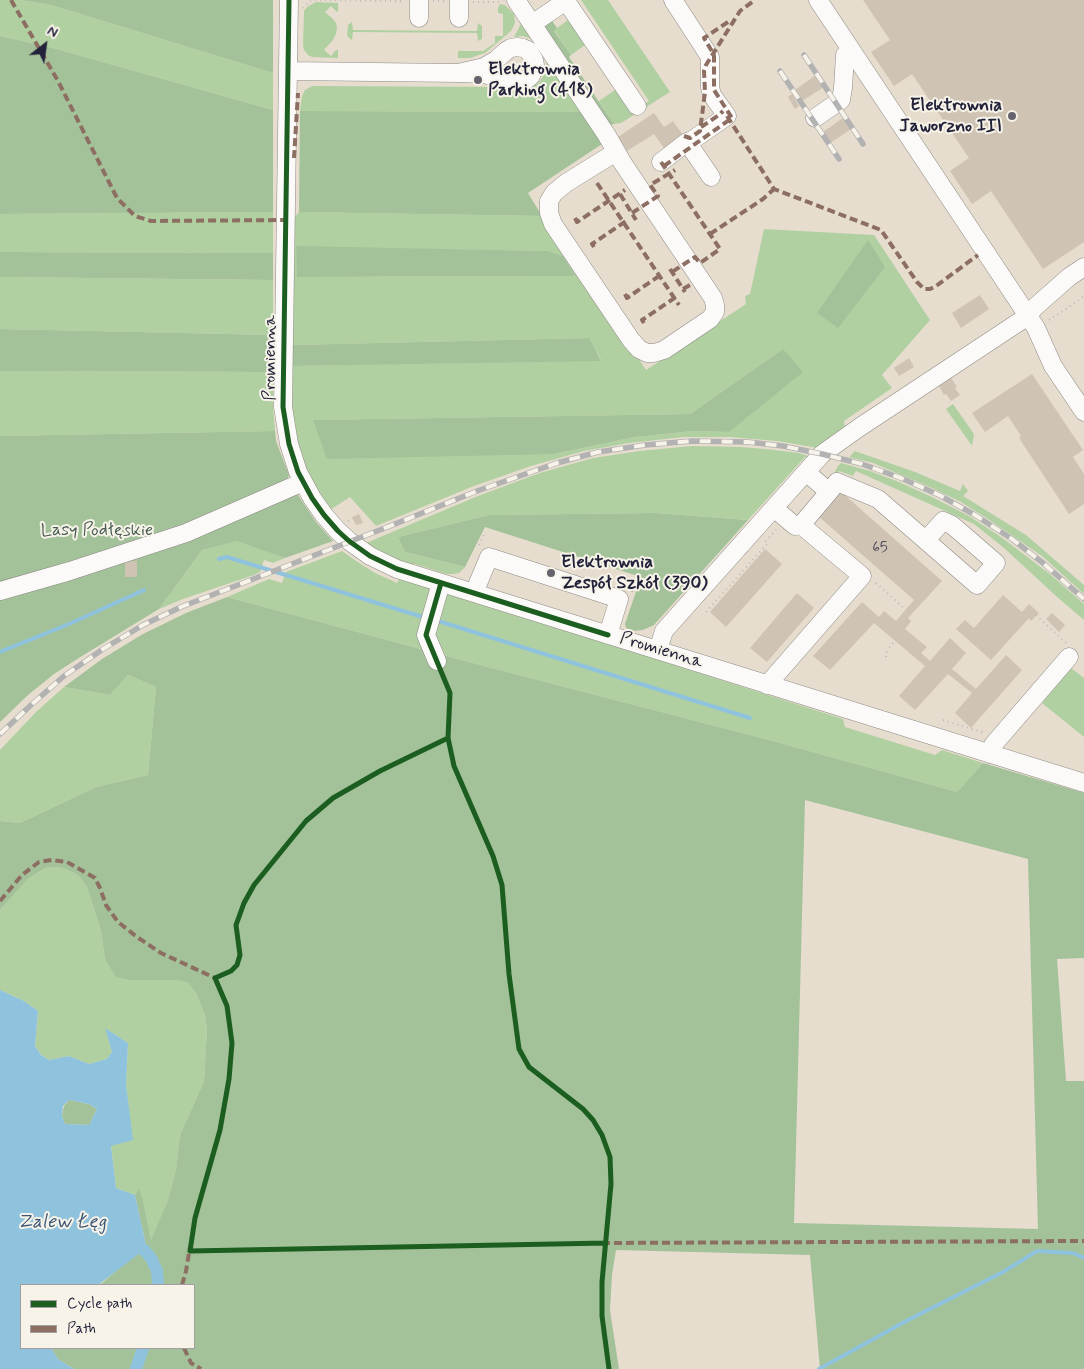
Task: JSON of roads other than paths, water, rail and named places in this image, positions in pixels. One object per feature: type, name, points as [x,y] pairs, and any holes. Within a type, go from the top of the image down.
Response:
[{"type":"street","points":[[661,162],[687,142],[727,116],[712,95],[710,87],[710,57],[673,0]]},
{"type":"street","points":[[818,0],[1028,316],[1038,332],[1053,366],[1084,412]]},
{"type":"street","points":[[532,24],[566,1],[637,106]]},
{"type":"street","points":[[511,2],[532,24],[713,298],[715,312],[710,318],[664,350],[654,354],[639,349],[632,340],[554,224],[549,213],[549,201],[554,193],[566,183],[616,152]]},
{"type":"street","name":"Promienna","points":[[295,7],[288,71],[283,407],[289,444],[298,472],[324,516],[338,531],[370,556],[398,569],[1084,783]]},
{"type":"street","points":[[288,71],[458,72],[484,74],[521,82],[526,80],[534,71],[534,60],[532,54],[523,48],[511,48],[484,67],[458,72]]},
{"type":"street","points":[[815,118],[841,100],[845,55],[851,50]]},
{"type":"street","points":[[502,55],[500,60],[501,72],[509,80]]},
{"type":"street","points":[[687,142],[711,176]]},
{"type":"street","points":[[658,650],[664,631],[822,454],[1028,316],[1034,308],[1069,277],[1084,267]]},
{"type":"street","points":[[806,472],[829,492]]},
{"type":"street","points":[[0,591],[186,532],[304,482]]},
{"type":"street","points":[[774,508],[795,526],[801,525],[837,482],[878,498],[926,540]]},
{"type":"street","points":[[768,685],[862,576],[801,525]]},
{"type":"street","points":[[474,593],[489,557],[619,599],[608,635]]},
{"type":"street","points":[[436,661],[426,635],[441,583]]},
{"type":"street","points":[[990,754],[993,745],[1070,653]]},
{"type":"water","name":"Zalew Łęg","points":[[0,990],[24,1001],[38,1011],[35,1046],[41,1055],[49,1060],[69,1056],[89,1064],[107,1059],[112,1052],[105,1028],[128,1043],[126,1084],[133,1140],[111,1146],[116,1188],[135,1195],[146,1245],[144,1250],[99,1284],[20,1284],[20,1349],[52,1349],[58,1359],[74,1369],[0,1369]],"holes":[[[69,1100],[89,1104],[97,1109],[89,1125],[65,1124],[62,1116],[63,1106]]]},
{"type":"waterway","points":[[219,559],[227,557],[426,618]]},
{"type":"waterway","points":[[0,652],[69,624],[144,590]]},
{"type":"waterway","points":[[435,620],[750,718]]},
{"type":"waterway","points":[[144,1250],[151,1258],[157,1271],[158,1284]]},
{"type":"waterway","points":[[819,1369],[908,1320],[1003,1272],[1037,1251],[1073,1253],[1084,1258]]},
{"type":"waterway","points":[[136,1369],[143,1349]]},
{"type":"railway","points":[[804,55],[863,144]]},
{"type":"railway","points":[[780,71],[839,159]]},
{"type":"railway","points":[[0,734],[64,676],[103,649],[143,625],[181,607],[477,491],[557,463],[598,452],[645,445],[692,441],[748,442],[783,446],[862,464],[901,478],[939,495],[975,515],[1012,539],[1084,599]]},
{"type":"place","name":"Elektrownia Parking (418)","points":[[478,80]]},
{"type":"place","name":"Elektrownia Jaworzno III","points":[[1012,116]]},
{"type":"place","name":"Elektrownia Zespół Szkół (390)","points":[[551,573]]},
{"type":"park label","name":"Lasy Podłęskie","points":[[97,531]]}]
